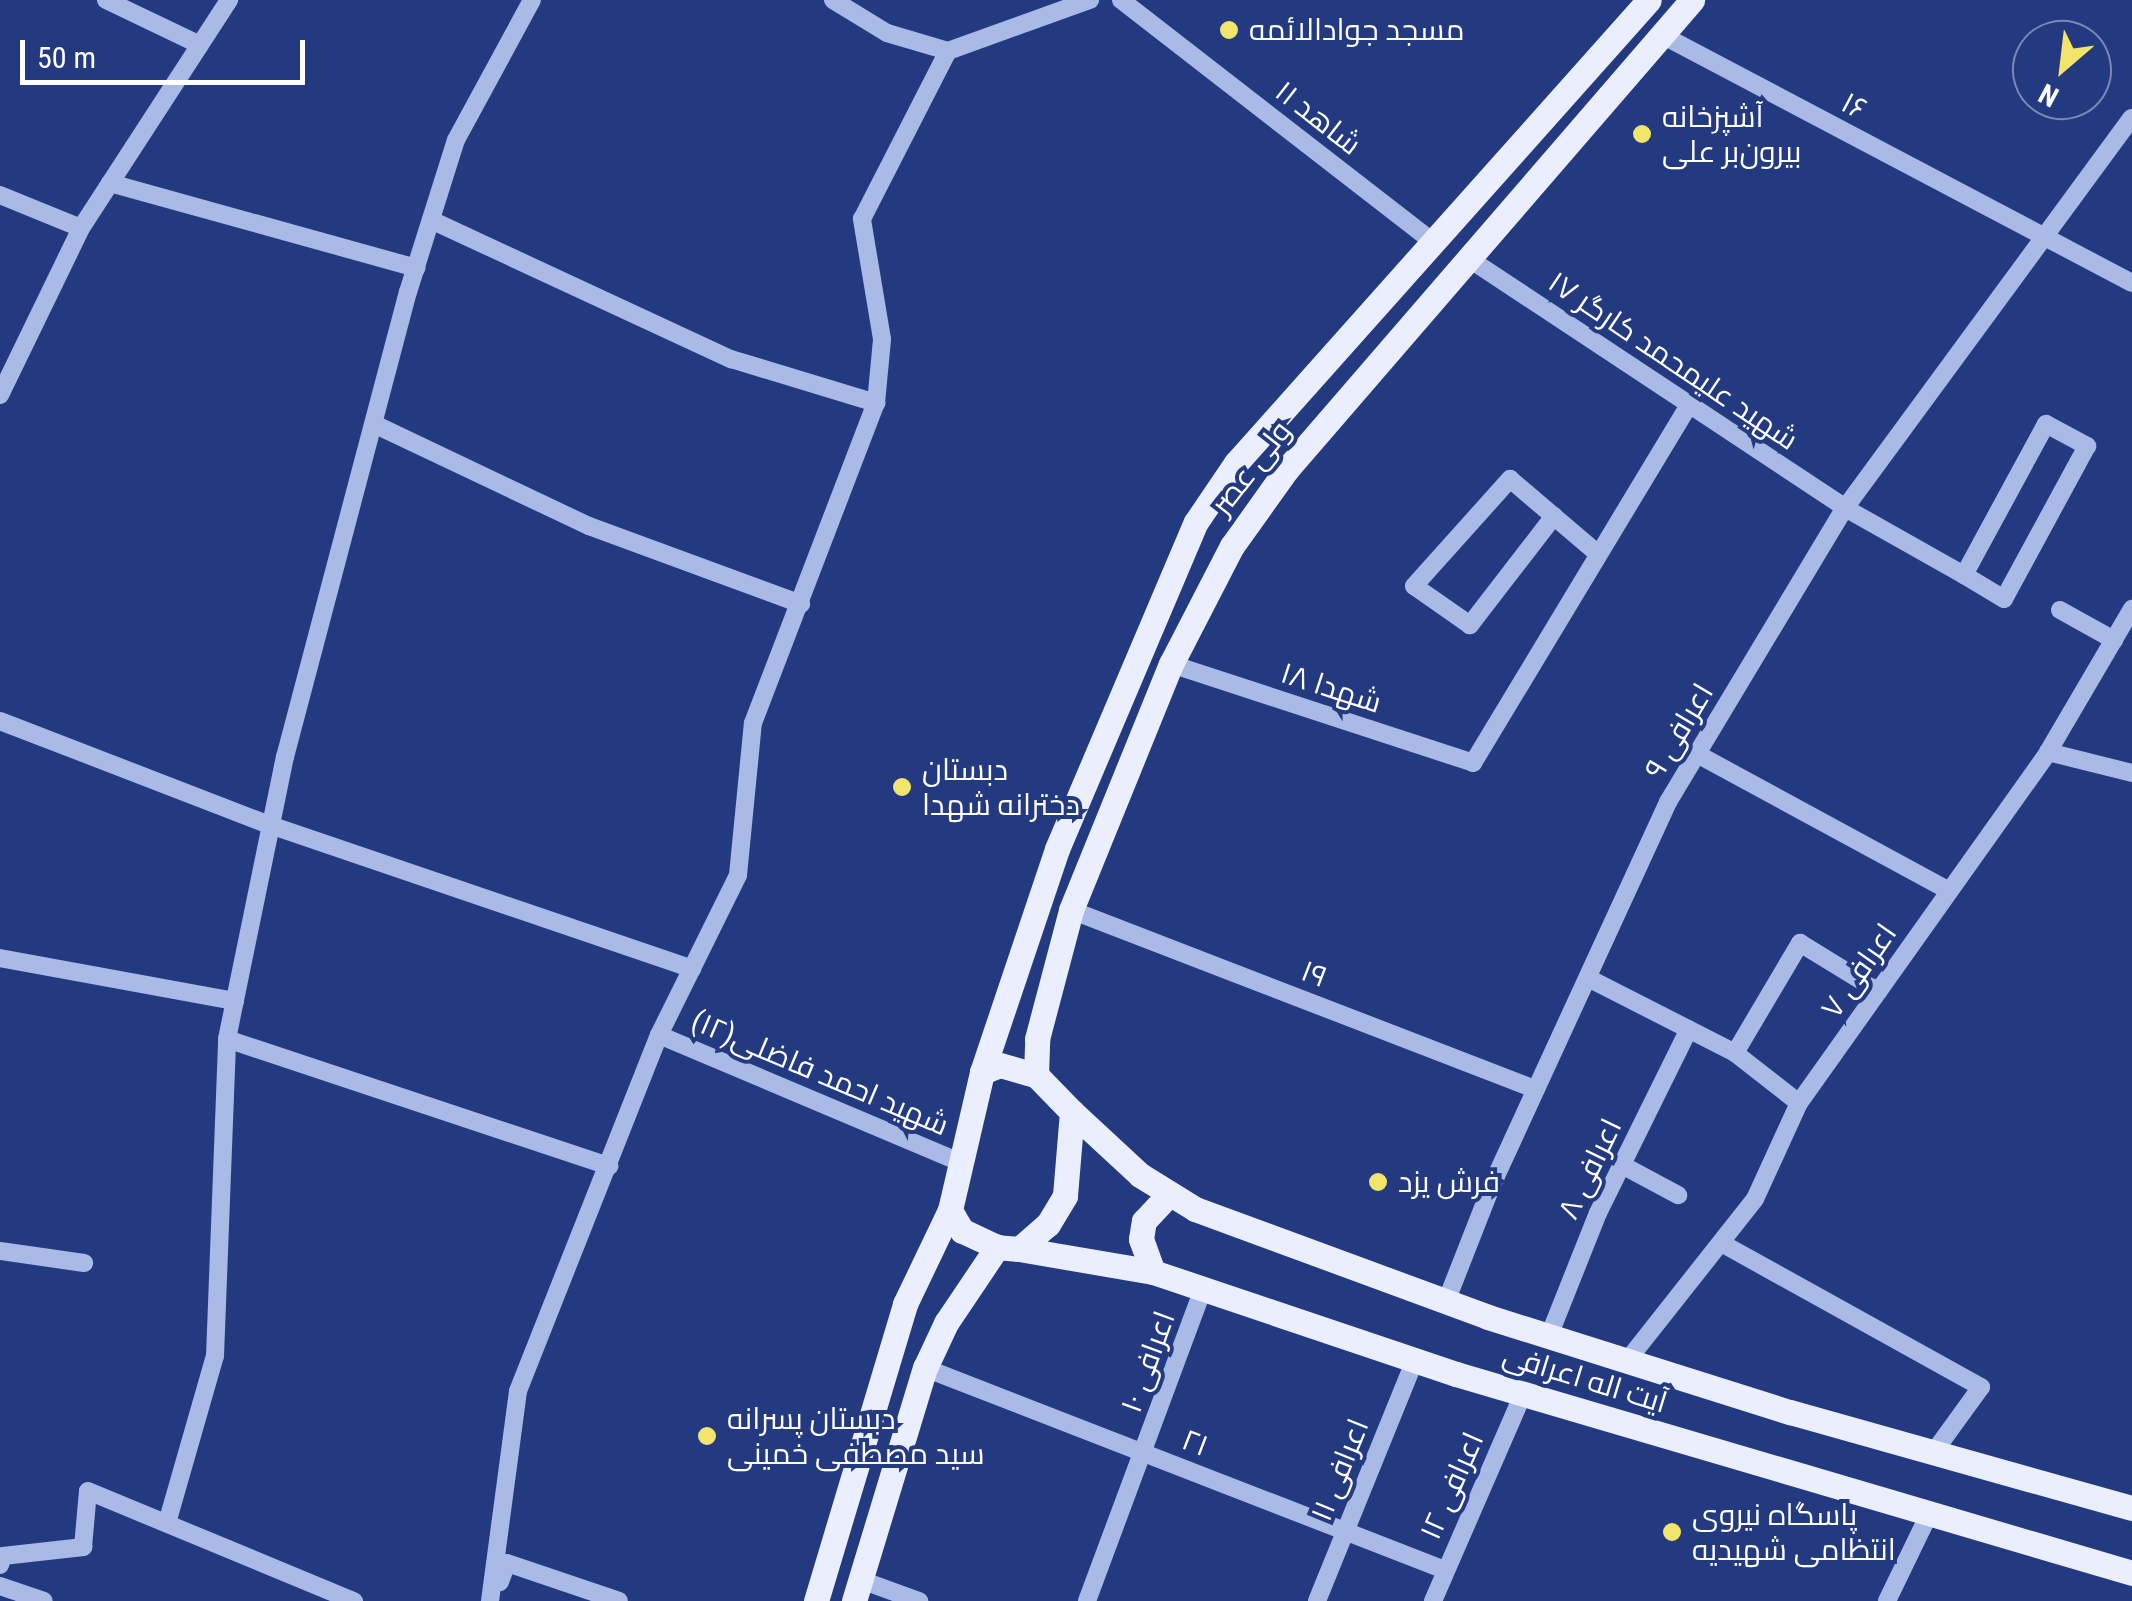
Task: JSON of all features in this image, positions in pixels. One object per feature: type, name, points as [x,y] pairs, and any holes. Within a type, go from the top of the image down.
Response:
[{"type":"main road","name":"ولی عصر","points":[[1036,1075],[1038,1038],[1071,910],[1171,664],[1232,546],[1288,469],[1692,0]]},
{"type":"main road","name":"ولی عصر","points":[[816,1601],[905,1304],[950,1210],[982,1072],[1057,849],[1196,522],[1236,463],[1434,243],[1635,5]]},
{"type":"main road","points":[[982,1072],[1000,1065],[1036,1075]]},
{"type":"main road","name":"آیت اله اعرافی","points":[[1036,1075],[1072,1112],[1168,1195],[1446,1302],[1548,1336],[2132,1508]]},
{"type":"main road","points":[[857,1590],[925,1368],[946,1323],[1008,1248],[1048,1224],[1065,1196],[1072,1112]]},
{"type":"main road","points":[[1153,1272],[1141,1239],[1144,1220],[1168,1195]]},
{"type":"main road","points":[[950,1210],[962,1231],[1008,1248]]},
{"type":"main road","name":"آیت اله اعرافی","points":[[1008,1248],[1153,1272],[1522,1394],[2132,1573]]},
{"type":"street","points":[[106,0],[200,45]]},
{"type":"street","points":[[0,395],[81,228],[229,0]]},
{"type":"street","points":[[167,1523],[215,1356],[227,1040],[270,825],[416,268],[456,140],[532,0]]},
{"type":"street","points":[[833,0],[887,33],[948,51],[1090,0]]},
{"type":"street","name":"شاهد ۱۱","points":[[1120,0],[1434,243]]},
{"type":"street","name":"۱۶","points":[[1662,35],[2132,284]]},
{"type":"street","points":[[491,1601],[518,1391],[659,1035],[738,875],[753,723],[876,402],[882,338],[862,218],[948,51]]},
{"type":"street","name":"اعرافی ۹","points":[[1446,1302],[1536,1090],[1668,802],[1845,508],[2132,118]]},
{"type":"street","points":[[110,183],[416,268]]},
{"type":"street","points":[[0,195],[81,228]]},
{"type":"street","points":[[431,220],[732,359],[876,402]]},
{"type":"street","name":"شهید علیمحمد کارگر ۱۷","points":[[1471,260],[1845,508],[2004,599],[2087,446],[2046,424],[1964,575]]},
{"type":"street","points":[[1554,516],[1470,625],[1414,586],[1510,479],[1554,516],[1598,554],[1689,405]]},
{"type":"street","points":[[376,425],[589,526],[801,604]]},
{"type":"street","name":"شهدا ۱۸","points":[[1171,664],[1473,763],[1598,554]]},
{"type":"street","name":"اعرافی ۷","points":[[1628,1361],[1755,1199],[1799,1103],[2048,752],[2132,609]]},
{"type":"street","points":[[2060,610],[2114,640]]},
{"type":"street","points":[[0,721],[270,825],[692,969]]},
{"type":"street","points":[[2048,752],[2132,773]]},
{"type":"street","points":[[1697,754],[1949,892]]},
{"type":"street","name":"۱۹","points":[[1071,910],[1536,1090]]},
{"type":"street","points":[[1736,1053],[1800,944],[1878,992]]},
{"type":"street","points":[[0,958],[235,1001]]},
{"type":"street","points":[[1590,979],[1736,1053],[1799,1103]]},
{"type":"street","name":"اعرافی ۸","points":[[1548,1336],[1622,1165],[1689,1029]]},
{"type":"street","name":"شهید احمد فاضلی(۱۲)","points":[[659,1035],[960,1162]]},
{"type":"street","points":[[227,1040],[608,1166]]},
{"type":"street","points":[[1622,1165],[1678,1195]]},
{"type":"street","points":[[1723,1244],[1981,1388],[1934,1452]]},
{"type":"street","points":[[0,1251],[84,1263]]},
{"type":"street","name":"اعرافی ۱۰","points":[[1087,1601],[1203,1289]]},
{"type":"street","name":"اعرافی ۱۱","points":[[1317,1601],[1415,1360]]},
{"type":"street","name":"۲۱","points":[[925,1368],[1445,1570]]},
{"type":"street","name":"اعرافی ۱۲","points":[[1433,1601],[1522,1394]]},
{"type":"street","points":[[1,1559],[82,1547],[88,1490],[354,1601]]},
{"type":"street","points":[[1887,1601],[1928,1516]]},
{"type":"street","points":[[491,1601],[507,1563],[619,1601]]},
{"type":"street","points":[[0,1586],[44,1601]]},
{"type":"street","points":[[857,1590],[920,1601]]},
{"type":"place","name":"مسجد جوادالائمه","points":[[1229,30]]},
{"type":"place","name":"آشپزخانه بیرون‌بر علی","points":[[1642,134]]},
{"type":"place","name":"دبستان دخترانه شهدا","points":[[902,787]]},
{"type":"place","name":"فرش یزد","points":[[1378,1182]]},
{"type":"place","name":"دبستان پسرانه سید مصطفی خمینی","points":[[707,1436]]},
{"type":"place","name":"پاسگاه نیروی انتظامی شهیدیه","points":[[1672,1532]]}]
